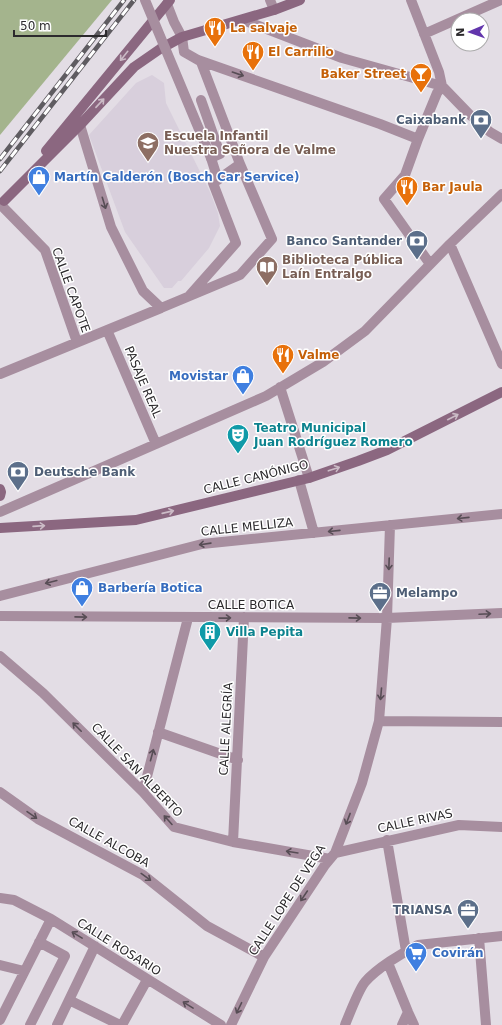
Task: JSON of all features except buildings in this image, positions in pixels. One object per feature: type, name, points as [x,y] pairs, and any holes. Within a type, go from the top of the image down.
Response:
[{"type":"street","points":[[145,0],[211,158],[218,180]]},
{"type":"street","points":[[270,0],[274,10]]},
{"type":"street","points":[[2,204],[134,68],[160,49],[182,37],[243,20],[300,0]]},
{"type":"street","points":[[411,0],[439,72],[442,86],[437,93],[418,139],[406,175],[384,199],[430,264]]},
{"type":"street","points":[[424,34],[501,0]]},
{"type":"street","points":[[168,2],[174,22],[182,37],[184,52],[201,62],[380,124],[418,139]]},
{"type":"street","points":[[2,204],[168,2]]},
{"type":"street","points":[[243,20],[342,58],[442,86],[470,115],[490,132],[502,139]]},
{"type":"street","points":[[77,342],[240,275],[272,239],[240,164],[201,62]]},
{"type":"street","points":[[201,100],[220,154],[211,158]]},
{"type":"street","points":[[79,112],[80,125],[111,227],[143,290],[161,308]]},
{"type":"street","points":[[189,296],[236,244],[213,183],[240,164]]},
{"type":"street","points":[[0,512],[266,396],[323,362],[365,332],[430,264],[502,194]]},
{"type":"street","name":"CALLE CAPOTE","points":[[0,374],[77,342],[45,250],[2,204]]},
{"type":"street","points":[[450,244],[502,364]]},
{"type":"street","name":"PASAJE REAL","points":[[107,330],[156,444]]},
{"type":"street","points":[[280,387],[309,478]]},
{"type":"street","name":"CALLE CANÓNIGO","points":[[0,528],[136,520],[309,478],[358,462],[388,450],[502,392]]},
{"type":"street","points":[[299,480],[314,533]]},
{"type":"street","points":[[0,489],[0,496]]},
{"type":"street","name":"CALLE MELLIZA","points":[[0,596],[202,544],[502,514]]},
{"type":"street","name":"CALLE LOPE DE VEGA","points":[[231,1025],[264,957],[333,856],[362,783],[379,721],[387,618],[390,525]]},
{"type":"street","name":"CALLE BOTICA","points":[[0,616],[387,618],[502,613]]},
{"type":"street","name":"CALLE ALEGRÍA","points":[[233,842],[244,617]]},
{"type":"street","points":[[142,792],[188,618]]},
{"type":"street","name":"CALLE SAN ALBERTO","points":[[0,656],[43,693],[142,792],[174,827],[233,842],[333,856]]},
{"type":"street","points":[[379,721],[502,722]]},
{"type":"street","points":[[158,732],[238,760]]},
{"type":"street","name":"CALLE ALCOBA","points":[[0,792],[38,819],[143,875],[207,926],[264,957]]},
{"type":"street","name":"CALLE RIVAS","points":[[333,856],[387,840],[459,825],[502,828]]},
{"type":"street","points":[[387,840],[406,951]]},
{"type":"street","name":"CALLE ROSARIO","points":[[0,898],[14,900],[51,920],[221,1025]]},
{"type":"street","points":[[0,1020],[38,942],[51,920]]},
{"type":"street","points":[[345,1025],[364,983],[388,963],[406,951],[418,945],[502,936]]},
{"type":"street","points":[[478,938],[486,1025]]},
{"type":"street","points":[[30,1025],[65,956],[38,942]]},
{"type":"street","points":[[57,1025],[95,946]]},
{"type":"street","points":[[388,963],[414,1025]]},
{"type":"street","points":[[0,965],[24,971]]},
{"type":"street","points":[[69,1000],[121,1025],[147,980]]},
{"type":"street","points":[[402,1025],[408,1012]]},
{"type":"shaded area","name":"Escuela Infantil Nuestra Señora de Valme","points":[[152,75],[164,83],[166,103],[210,192],[218,213],[220,226],[209,248],[181,281],[178,281],[172,288],[164,288],[125,232],[89,135],[136,83]]},
{"type":"green space","points":[[0,0],[112,0],[0,135]]},
{"type":"railway","points":[[0,159],[124,0]]},
{"type":"railway","points":[[0,171],[134,0]]},
{"type":"place","name":"La salvaje","points":[[215,48]]},
{"type":"place","name":"El Carrillo","points":[[253,72]]},
{"type":"place","name":"Baker Street","points":[[421,94]]},
{"type":"place","name":"Caixabank","points":[[481,140]]},
{"type":"place","name":"Escuela Infantil Nuestra Señora de Valme","points":[[148,162]]},
{"type":"place","name":"Martín Calderón (Bosch Car Service)","points":[[39,196]]},
{"type":"place","name":"Bar Jaula","points":[[407,206]]},
{"type":"place","name":"Banco Santander","points":[[417,260]]},
{"type":"place","name":"Biblioteca Pública Laín Entralgo","points":[[267,286]]},
{"type":"place","name":"Valme","points":[[283,374]]},
{"type":"place","name":"Movistar","points":[[243,396]]},
{"type":"place","name":"Teatro Municipal Juan Rodríguez Romero","points":[[238,454]]},
{"type":"place","name":"Deutsche Bank","points":[[18,492]]},
{"type":"place","name":"Barbería Botica","points":[[82,608]]},
{"type":"place","name":"Melampo","points":[[380,612]]},
{"type":"place","name":"Villa Pepita","points":[[210,652]]},
{"type":"place","name":"TRIANSA","points":[[468,930]]},
{"type":"place","name":"Covirán","points":[[416,972]]}]
